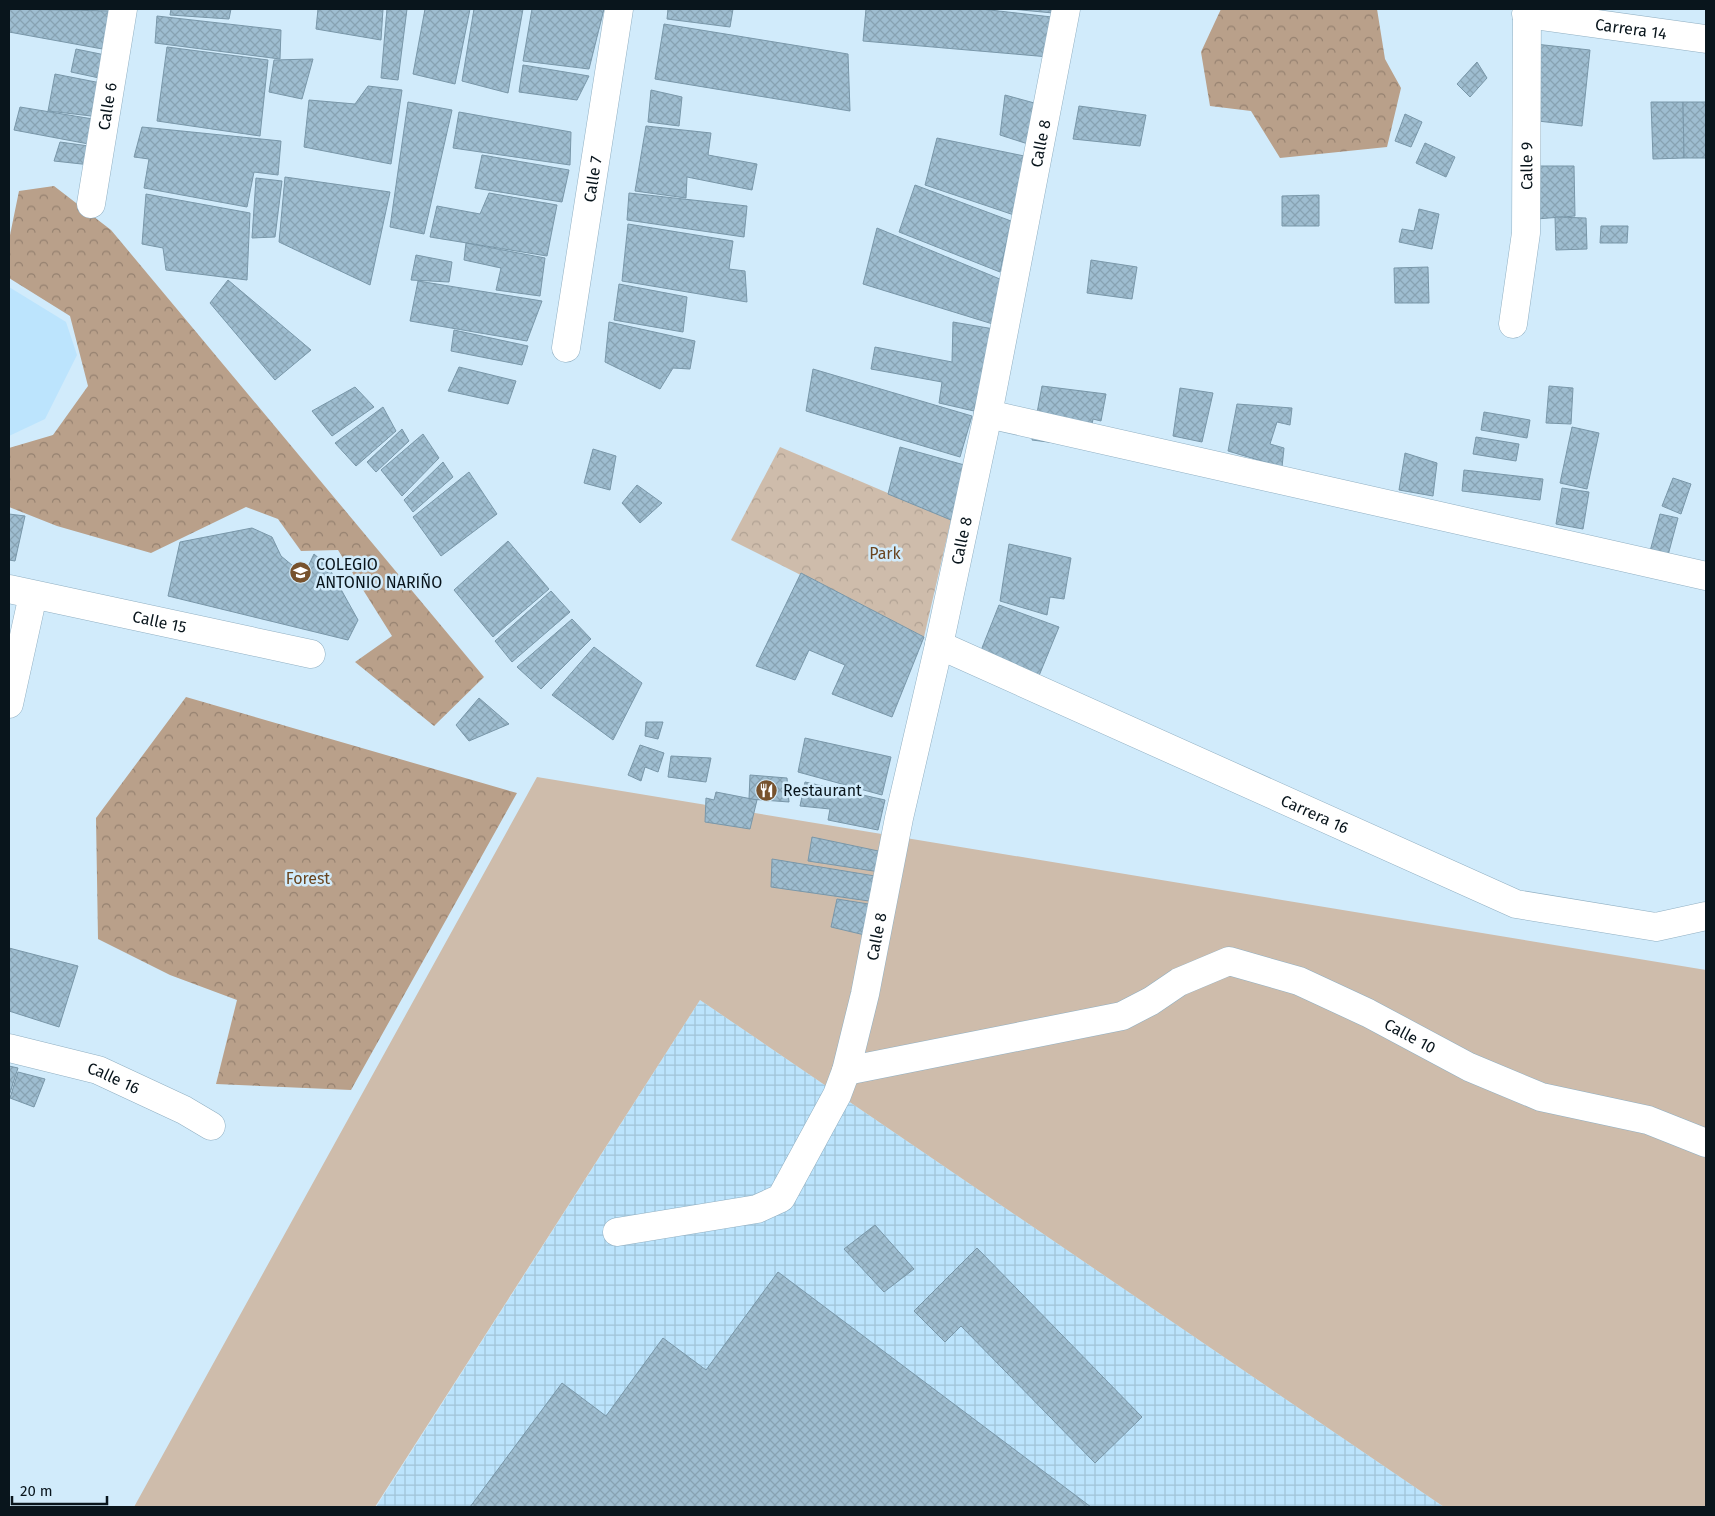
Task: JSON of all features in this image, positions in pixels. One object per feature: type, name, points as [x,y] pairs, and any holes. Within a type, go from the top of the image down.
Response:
[{"type":"street","name":"Calle 6","points":[[91,204],[124,9]]},
{"type":"street","name":"Calle 7","points":[[566,348],[619,9]]},
{"type":"street","name":"Calle 8","points":[[617,1232],[757,1209],[781,1198],[837,1094],[846,1071],[865,994],[899,818],[939,646],[988,414],[1066,9]]},
{"type":"street","name":"Carrera 14","points":[[1527,12],[1706,38]]},
{"type":"street","name":"Calle 9","points":[[1513,324],[1526,233],[1527,12]]},
{"type":"street","points":[[988,414],[1706,576]]},
{"type":"street","points":[[9,704],[21,592]]},
{"type":"street","name":"Calle 15","points":[[21,592],[311,654]]},
{"type":"street","name":"Carrera 16","points":[[939,646],[1516,904],[1656,927],[1706,916]]},
{"type":"street","name":"Calle 10","points":[[846,1071],[1122,1016],[1151,1001],[1179,982],[1228,961],[1299,981],[1368,1013],[1469,1067],[1541,1097],[1648,1120],[1706,1144]]},
{"type":"street","name":"Calle 16","points":[[9,1048],[98,1070],[184,1110],[211,1126]]},
{"type":"shaded area","points":[[9,287],[66,322],[77,355],[45,419],[9,436]]},
{"type":"shaded area","points":[[700,1000],[1444,1507],[376,1507]]},
{"type":"green space","points":[[1221,9],[1377,9],[1385,59],[1401,88],[1387,147],[1280,158],[1251,111],[1210,106],[1201,52]]},
{"type":"green space","points":[[54,186],[111,230],[484,677],[434,726],[355,662],[392,636],[338,550],[301,551],[278,519],[246,507],[151,553],[57,526],[9,507],[9,448],[53,435],[88,386],[70,316],[9,278],[9,240],[19,191]]},
{"type":"green space","name":"Park","points":[[780,447],[951,520],[924,637],[731,540]]},
{"type":"green space","name":"Forest","points":[[186,697],[517,793],[351,1090],[216,1084],[237,1000],[170,975],[98,939],[96,818]]},
{"type":"green space","points":[[537,777],[1706,970],[1706,1507],[1444,1507],[700,1000],[375,1507],[134,1507]]},
{"type":"building","points":[[9,9],[115,11],[108,50],[9,32]]},
{"type":"building","points":[[171,9],[231,9],[229,19],[170,15]]},
{"type":"building","points":[[318,9],[383,9],[381,40],[316,29]]},
{"type":"building","points":[[387,9],[407,9],[398,80],[381,78]]},
{"type":"building","points":[[425,9],[470,9],[455,84],[413,74]]},
{"type":"building","points":[[474,9],[523,9],[508,93],[462,81]]},
{"type":"building","points":[[532,9],[604,9],[589,69],[523,61]]},
{"type":"building","points":[[668,9],[733,9],[730,27],[667,19]]},
{"type":"building","points":[[866,9],[981,9],[1052,17],[1049,57],[863,41]]},
{"type":"building","points":[[1011,9],[1054,9],[1053,13]]},
{"type":"building","points":[[157,16],[281,30],[280,59],[155,43]]},
{"type":"building","points":[[664,24],[848,54],[850,111],[655,79]]},
{"type":"building","points":[[1535,44],[1590,50],[1582,126],[1529,120]]},
{"type":"building","points":[[167,47],[268,60],[260,136],[157,121]]},
{"type":"building","points":[[76,49],[110,56],[104,79],[71,72]]},
{"type":"building","points":[[313,59],[302,99],[269,92],[274,60]]},
{"type":"building","points":[[1477,62],[1487,78],[1470,97],[1457,84]]},
{"type":"building","points":[[523,65],[589,76],[577,100],[519,92]]},
{"type":"building","points":[[55,74],[106,84],[100,117],[48,111]]},
{"type":"building","points":[[368,86],[402,90],[391,164],[304,147],[309,100],[355,104]]},
{"type":"building","points":[[651,90],[682,97],[679,126],[648,122]]},
{"type":"building","points":[[1005,95],[1038,104],[1028,144],[1000,135]]},
{"type":"building","points":[[408,102],[452,110],[424,234],[390,227]]},
{"type":"building","points":[[1651,102],[1683,102],[1684,158],[1653,159]]},
{"type":"building","points":[[1683,102],[1706,102],[1706,158],[1684,158]]},
{"type":"building","points":[[1079,106],[1146,115],[1140,146],[1073,139]]},
{"type":"building","points":[[20,107],[99,120],[94,145],[14,130]]},
{"type":"building","points":[[459,112],[571,132],[570,165],[453,148]]},
{"type":"building","points":[[1405,114],[1422,122],[1411,147],[1395,141]]},
{"type":"building","points":[[646,126],[711,133],[708,155],[757,164],[752,190],[687,177],[686,198],[635,191]]},
{"type":"building","points":[[142,127],[281,141],[278,175],[254,172],[247,207],[144,188],[149,159],[134,157]]},
{"type":"building","points":[[937,138],[1029,157],[1014,215],[925,185]]},
{"type":"building","points":[[60,142],[96,147],[91,165],[54,161]]},
{"type":"building","points":[[1425,143],[1455,157],[1446,177],[1416,163]]},
{"type":"building","points":[[482,155],[569,170],[562,202],[475,188]]},
{"type":"building","points":[[1536,166],[1574,166],[1575,216],[1536,219]]},
{"type":"building","points":[[285,177],[390,192],[370,285],[279,242]]},
{"type":"building","points":[[256,178],[282,181],[275,237],[252,238]]},
{"type":"building","points":[[915,185],[1011,221],[1000,272],[899,232]]},
{"type":"building","points":[[489,193],[557,205],[547,256],[430,237],[437,206],[480,214]]},
{"type":"building","points":[[629,193],[747,206],[744,237],[627,220]]},
{"type":"building","points":[[146,194],[250,213],[247,280],[166,270],[163,248],[142,244]]},
{"type":"building","points":[[1319,195],[1319,226],[1282,226],[1282,196]]},
{"type":"building","points":[[1419,209],[1439,214],[1432,249],[1399,242],[1402,229],[1414,231]]},
{"type":"building","points":[[1555,217],[1586,218],[1587,249],[1556,250]]},
{"type":"building","points":[[628,224],[733,241],[729,269],[745,271],[747,302],[622,281]]},
{"type":"building","points":[[1601,226],[1628,226],[1627,243],[1600,243]]},
{"type":"building","points":[[877,228],[1007,282],[996,325],[863,284]]},
{"type":"building","points":[[466,243],[545,258],[540,296],[496,290],[501,268],[464,260]]},
{"type":"building","points":[[416,255],[452,262],[449,282],[411,280]]},
{"type":"building","points":[[1091,260],[1137,267],[1132,299],[1087,293]]},
{"type":"building","points":[[1428,267],[1429,303],[1395,303],[1394,268]]},
{"type":"building","points":[[228,280],[311,350],[275,380],[210,303]]},
{"type":"building","points":[[418,281],[542,301],[527,341],[410,321]]},
{"type":"building","points":[[619,284],[687,297],[683,332],[614,320]]},
{"type":"building","points":[[609,322],[695,341],[690,369],[673,368],[660,389],[605,362]]},
{"type":"building","points":[[953,322],[994,329],[974,411],[939,403],[942,382],[871,369],[875,347],[952,362]]},
{"type":"building","points":[[454,330],[528,346],[522,365],[451,351]]},
{"type":"building","points":[[459,367],[516,381],[508,404],[448,391]]},
{"type":"building","points":[[813,369],[972,416],[960,457],[806,411]]},
{"type":"building","points":[[1042,386],[1106,394],[1101,421],[1093,419],[1088,447],[1032,440]]},
{"type":"building","points":[[1549,386],[1573,388],[1571,424],[1546,423]]},
{"type":"building","points":[[355,387],[374,407],[332,436],[312,411]]},
{"type":"building","points":[[1180,388],[1213,393],[1202,442],[1173,436]]},
{"type":"building","points":[[1237,404],[1292,408],[1290,425],[1277,422],[1270,444],[1284,448],[1282,467],[1228,451]]},
{"type":"building","points":[[383,407],[396,431],[356,466],[335,443]]},
{"type":"building","points":[[1484,412],[1530,420],[1527,438],[1481,430]]},
{"type":"building","points":[[1572,427],[1599,433],[1587,489],[1560,483]]},
{"type":"building","points":[[402,429],[409,441],[376,472],[367,462]]},
{"type":"building","points":[[423,434],[439,458],[402,496],[381,470]]},
{"type":"building","points":[[1476,437],[1519,444],[1516,461],[1473,454]]},
{"type":"building","points":[[900,447],[968,466],[951,520],[888,494]]},
{"type":"building","points":[[593,449],[616,456],[610,490],[584,483]]},
{"type":"building","points":[[1405,453],[1437,463],[1433,496],[1399,490]]},
{"type":"building","points":[[443,462],[453,477],[413,512],[404,500]]},
{"type":"building","points":[[1464,470],[1543,479],[1540,500],[1462,491]]},
{"type":"building","points":[[469,472],[497,514],[441,556],[413,517]]},
{"type":"building","points":[[1673,478],[1691,484],[1681,514],[1662,506]]},
{"type":"building","points":[[637,485],[662,503],[640,523],[622,503]]},
{"type":"building","points":[[1562,488],[1589,492],[1583,529],[1556,524]]},
{"type":"building","points":[[9,514],[25,516],[15,561],[9,560]]},
{"type":"building","points":[[1660,514],[1678,518],[1667,559],[1649,555]]},
{"type":"building","points":[[252,528],[272,537],[281,556],[304,575],[314,554],[328,566],[358,620],[348,640],[168,596],[180,542]]},
{"type":"building","points":[[508,541],[549,589],[493,637],[454,590]]},
{"type":"building","points":[[1009,544],[1071,558],[1064,599],[1050,597],[1047,615],[1000,601]]},
{"type":"building","points":[[801,573],[924,637],[892,717],[832,694],[845,665],[809,650],[795,680],[756,666]]},
{"type":"building","points":[[551,591],[570,612],[512,662],[495,641]]},
{"type":"building","points":[[999,605],[1059,627],[1036,683],[978,658]]},
{"type":"building","points":[[572,619],[591,639],[541,689],[517,667]]},
{"type":"building","points":[[594,647],[642,683],[613,740],[552,695]]},
{"type":"building","points":[[479,698],[509,724],[469,741],[456,725]]},
{"type":"building","points":[[646,722],[663,722],[658,739],[645,736]]},
{"type":"building","points":[[805,738],[891,757],[882,795],[798,772]]},
{"type":"building","points":[[640,745],[664,753],[658,772],[645,767],[641,781],[628,775]]},
{"type":"building","points":[[671,756],[711,758],[706,782],[668,777]]},
{"type":"building","points":[[750,775],[787,778],[789,802],[749,799]]},
{"type":"building","points":[[805,782],[885,800],[878,830],[828,820],[830,809],[800,806]]},
{"type":"building","points":[[716,792],[757,800],[750,829],[705,822],[706,798],[714,800]]},
{"type":"building","points":[[812,837],[883,852],[880,872],[808,861]]},
{"type":"building","points":[[772,859],[881,877],[876,902],[771,887]]},
{"type":"building","points":[[837,899],[875,905],[869,936],[831,927]]},
{"type":"building","points":[[9,948],[78,966],[59,1027],[9,1011]]},
{"type":"building","points":[[9,1066],[18,1068],[9,1096]]},
{"type":"building","points":[[18,1072],[45,1079],[34,1107],[10,1098]]},
{"type":"building","points":[[875,1225],[914,1269],[884,1292],[844,1249]]},
{"type":"building","points":[[977,1248],[1142,1417],[1095,1463],[961,1326],[945,1342],[914,1311]]},
{"type":"building","points":[[778,1272],[1091,1507],[470,1507],[562,1383],[606,1416],[663,1338],[706,1370]]},
{"type":"place","name":"COLEGIO ANTONIO NARIÑO","points":[[300,573]]},
{"type":"place","name":"Restaurant","points":[[767,790]]}]
